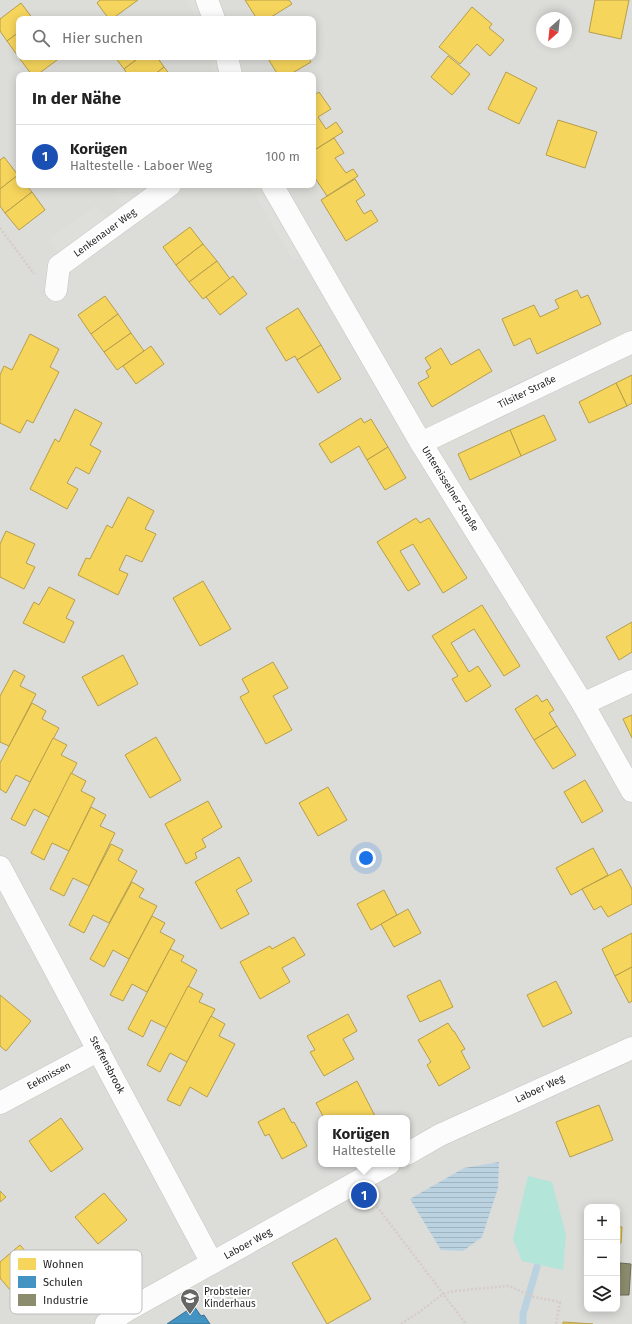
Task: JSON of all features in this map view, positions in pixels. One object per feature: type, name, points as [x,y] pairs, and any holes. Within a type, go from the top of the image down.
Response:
[{"type":"street","points":[[207,0],[213,16]]},
{"type":"street","points":[[228,60],[230,72]]},
{"type":"street","name":"Lenkenauer Weg","points":[[56,290],[59,266],[166,188]]},
{"type":"street","name":"Untereisselner Straße","points":[[274,188],[421,443],[583,704],[632,791]]},
{"type":"street","name":"Tilsiter Straße","points":[[421,443],[632,342]]},
{"type":"street","points":[[583,704],[632,681]]},
{"type":"street","name":"Steffensbrook","points":[[0,867],[212,1263]]},
{"type":"street","name":"Laboer Weg","points":[[410,1152],[440,1135],[632,1048]]},
{"type":"street","name":"Eekmissen","points":[[0,1103],[99,1050]]},
{"type":"street","name":"Laboer Weg","points":[[142,1302],[384,1167]]},
{"type":"street","name":"Laboer Weg","points":[[106,1324],[121,1314]]},
{"type":"path","points":[[0,228],[36,276]]},
{"type":"path","points":[[358,1182],[466,1324]]},
{"type":"path","points":[[401,1324],[443,1294],[454,1291],[509,1286],[534,1297],[560,1302],[556,1324]]},
{"type":"shaded area","points":[[0,0],[632,0],[632,1324],[0,1324]]},
{"type":"shaded area","points":[[187,0],[197,0],[204,16],[195,16]]},
{"type":"shaded area","points":[[210,60],[220,60],[223,72],[213,72]]},
{"type":"shaded area","points":[[119,188],[152,188],[125,208],[113,193]]},
{"type":"shaded area","points":[[255,188],[263,188],[302,260],[291,258],[253,192]]},
{"type":"shaded area","points":[[96,205],[108,220],[61,256],[48,240]]},
{"type":"shaded area","points":[[499,1162],[498,1188],[482,1237],[463,1251],[441,1250],[410,1199],[464,1168]]},
{"type":"shaded area","points":[[528,1176],[552,1182],[566,1235],[563,1270],[522,1261],[513,1239]]},
{"type":"shaded area","points":[[584,1243],[584,1295],[581,1295]]},
{"type":"shaded area","points":[[620,1243],[621,1243],[620,1270]]},
{"type":"building: Wohnen","points":[[100,0],[138,0],[116,16],[107,16],[97,3]]},
{"type":"building: Wohnen","points":[[245,0],[289,0],[292,4],[273,16],[255,16]]},
{"type":"building: Wohnen","points":[[595,0],[629,0],[621,39],[589,32]]},
{"type":"building: Wohnen","points":[[21,3],[31,16],[16,16],[16,34],[7,41],[0,31],[0,19]]},
{"type":"building: Wohnen","points":[[472,7],[492,24],[489,28],[504,40],[490,56],[477,44],[460,64],[439,47]]},
{"type":"building: Wohnen","points":[[16,34],[16,53],[7,41]]},
{"type":"building: Wohnen","points":[[448,56],[470,74],[452,95],[431,77]]},
{"type":"building: Wohnen","points":[[21,60],[57,60],[41,72],[30,72]]},
{"type":"building: Wohnen","points":[[117,60],[136,60],[124,69]]},
{"type":"building: Wohnen","points":[[136,60],[159,60],[164,67],[158,72],[126,72],[124,69]]},
{"type":"building: Wohnen","points":[[269,60],[310,60],[311,62],[294,72],[276,72]]},
{"type":"building: Wohnen","points":[[164,67],[168,72],[158,72]]},
{"type":"building: Wohnen","points":[[506,72],[537,88],[519,124],[488,109]]},
{"type":"building: Wohnen","points":[[319,92],[331,109],[318,117],[326,129],[336,122],[343,132],[316,149],[316,94]]},
{"type":"building: Wohnen","points":[[558,120],[597,132],[585,168],[546,155]]},
{"type":"building: Wohnen","points":[[334,138],[344,153],[335,158],[346,173],[353,169],[358,176],[327,196],[316,180],[316,149]]},
{"type":"building: Wohnen","points":[[4,157],[16,172],[16,177],[0,189],[0,160]]},
{"type":"building: Wohnen","points":[[16,177],[16,188],[29,188],[32,192],[5,213],[0,206],[0,189]]},
{"type":"building: Wohnen","points":[[355,179],[365,195],[356,201],[364,214],[371,210],[378,221],[346,241],[321,200]]},
{"type":"building: Wohnen","points":[[32,192],[45,210],[19,230],[5,213]]},
{"type":"building: Wohnen","points":[[190,227],[203,244],[176,265],[163,247]]},
{"type":"building: Wohnen","points":[[203,244],[217,261],[189,282],[176,265]]},
{"type":"building: Wohnen","points":[[217,261],[230,279],[203,299],[189,282]]},
{"type":"building: Wohnen","points":[[233,276],[247,294],[220,315],[206,297]]},
{"type":"building: Wohnen","points":[[577,290],[581,298],[588,295],[601,324],[537,354],[530,338],[514,346],[502,319],[534,305],[540,317],[559,308],[555,300]]},
{"type":"building: Wohnen","points":[[105,296],[118,314],[91,334],[78,315]]},
{"type":"building: Wohnen","points":[[298,308],[321,345],[297,360],[295,356],[286,361],[266,328]]},
{"type":"building: Wohnen","points":[[118,314],[131,333],[104,352],[91,334]]},
{"type":"building: Wohnen","points":[[131,333],[144,351],[117,370],[104,352]]},
{"type":"building: Wohnen","points":[[30,334],[59,349],[50,367],[59,372],[33,423],[27,420],[20,433],[0,423],[0,375],[4,366],[12,370]]},
{"type":"building: Wohnen","points":[[321,345],[341,379],[318,393],[297,360]]},
{"type":"building: Wohnen","points":[[151,346],[164,364],[136,384],[123,366]]},
{"type":"building: Wohnen","points":[[441,348],[451,365],[479,349],[492,371],[432,407],[418,383],[429,377],[426,371],[431,368],[425,358]]},
{"type":"building: Wohnen","points":[[632,375],[632,403],[627,406],[616,383]]},
{"type":"building: Wohnen","points":[[616,383],[627,406],[589,423],[579,402]]},
{"type":"building: Wohnen","points":[[75,409],[102,423],[90,445],[101,451],[89,474],[76,467],[67,483],[78,489],[67,509],[30,489],[55,439],[59,442]]},
{"type":"building: Wohnen","points":[[544,415],[556,440],[521,456],[510,430]]},
{"type":"building: Wohnen","points":[[361,418],[364,423],[371,419],[388,447],[367,460],[359,446],[331,463],[319,444]]},
{"type":"building: Wohnen","points":[[510,430],[521,456],[470,480],[458,454]]},
{"type":"building: Wohnen","points":[[388,447],[406,478],[385,490],[367,460]]},
{"type":"building: Wohnen","points":[[128,497],[154,511],[145,529],[156,534],[142,562],[126,555],[119,570],[128,574],[118,595],[78,575],[86,558],[90,559],[107,525],[112,528]]},
{"type":"building: Wohnen","points":[[416,518],[420,523],[429,518],[467,578],[443,593],[413,544],[400,551],[420,584],[408,591],[377,542]]},
{"type":"building: Wohnen","points":[[6,531],[35,544],[26,563],[35,567],[24,589],[0,577],[0,544]]},
{"type":"building: Wohnen","points":[[203,581],[231,629],[200,646],[173,598]]},
{"type":"building: Wohnen","points":[[49,587],[75,600],[66,618],[74,622],[64,643],[23,623],[34,602],[39,605]]},
{"type":"building: Wohnen","points":[[482,605],[520,666],[504,676],[474,629],[451,643],[469,672],[478,666],[491,686],[466,702],[452,679],[458,676],[432,636]]},
{"type":"building: Wohnen","points":[[632,622],[632,652],[619,660],[606,637]]},
{"type":"building: Wohnen","points":[[123,655],[138,684],[98,706],[82,677]]},
{"type":"building: Wohnen","points":[[273,662],[288,688],[273,696],[292,730],[266,744],[240,697],[249,692],[242,679]]},
{"type":"building: Wohnen","points":[[14,670],[25,676],[20,686],[36,694],[9,746],[0,742],[0,696]]},
{"type":"building: Wohnen","points":[[537,695],[542,702],[547,699],[554,710],[549,713],[557,726],[534,740],[515,709]]},
{"type":"building: Wohnen","points":[[32,703],[46,711],[42,719],[59,728],[30,782],[16,775],[6,793],[0,789],[0,763]]},
{"type":"building: Wohnen","points":[[632,715],[632,738],[623,719]]},
{"type":"building: Wohnen","points":[[557,726],[576,755],[553,769],[534,740]]},
{"type":"building: Wohnen","points":[[156,737],[181,780],[150,798],[125,755]]},
{"type":"building: Wohnen","points":[[53,738],[67,745],[61,755],[77,763],[49,817],[34,809],[25,826],[11,819]]},
{"type":"building: Wohnen","points":[[71,773],[86,781],[81,791],[95,798],[69,851],[52,843],[44,860],[31,853]]},
{"type":"building: Wohnen","points":[[585,780],[603,811],[582,823],[564,792]]},
{"type":"building: Wohnen","points":[[328,787],[347,820],[318,836],[299,803]]},
{"type":"building: Wohnen","points":[[208,801],[222,827],[202,839],[206,847],[195,853],[197,858],[186,864],[165,824]]},
{"type":"building: Wohnen","points":[[91,807],[106,815],[100,826],[115,833],[89,886],[73,878],[64,896],[50,889]]},
{"type":"building: Wohnen","points":[[111,844],[123,850],[118,860],[137,871],[109,923],[93,915],[84,933],[69,925]]},
{"type":"building: Wohnen","points":[[593,848],[608,875],[571,895],[556,868]]},
{"type":"building: Wohnen","points":[[239,857],[252,881],[236,890],[249,914],[221,929],[195,882]]},
{"type":"building: Wohnen","points":[[621,869],[632,889],[632,904],[608,917],[601,906],[594,910],[582,889]]},
{"type":"building: Wohnen","points":[[132,882],[144,889],[139,897],[157,906],[129,959],[113,950],[104,967],[90,959]]},
{"type":"building: Wohnen","points":[[384,890],[397,915],[371,930],[357,904]]},
{"type":"building: Wohnen","points":[[408,909],[421,933],[394,947],[381,924]]},
{"type":"building: Wohnen","points":[[152,916],[165,923],[160,932],[175,940],[147,992],[132,984],[123,1001],[110,995]]},
{"type":"building: Wohnen","points":[[632,933],[632,967],[615,976],[602,949]]},
{"type":"building: Wohnen","points":[[294,937],[305,955],[282,968],[290,982],[260,999],[240,962],[270,946],[272,949]]},
{"type":"building: Wohnen","points":[[170,949],[184,956],[181,961],[197,970],[167,1028],[151,1020],[143,1037],[128,1029]]},
{"type":"building: Wohnen","points":[[632,967],[632,1001],[629,1003],[615,976]]},
{"type":"building: Wohnen","points":[[440,980],[453,1007],[420,1022],[407,996]]},
{"type":"building: Wohnen","points":[[556,981],[572,1013],[543,1027],[527,995]]},
{"type":"building: Wohnen","points":[[188,986],[203,994],[199,1002],[215,1009],[187,1062],[170,1053],[160,1072],[147,1065]]},
{"type":"building: Wohnen","points":[[0,995],[31,1021],[6,1051],[0,1046]]},
{"type":"building: Wohnen","points":[[348,1014],[357,1031],[343,1039],[354,1059],[324,1076],[310,1052],[315,1050],[307,1036]]},
{"type":"building: Wohnen","points":[[211,1016],[225,1024],[219,1036],[235,1044],[207,1097],[190,1087],[180,1106],[167,1100]]},
{"type":"building: Wohnen","points":[[448,1023],[465,1049],[461,1051],[470,1068],[439,1086],[427,1065],[431,1062],[418,1040]]},
{"type":"building: Wohnen","points":[[357,1081],[374,1115],[322,1115],[316,1103]]},
{"type":"building: Wohnen","points":[[599,1105],[613,1140],[570,1157],[556,1122]]},
{"type":"building: Wohnen","points":[[284,1108],[292,1123],[294,1122],[307,1146],[282,1159],[269,1134],[265,1136],[258,1122]]},
{"type":"building: Wohnen","points":[[61,1118],[83,1149],[51,1172],[29,1141]]},
{"type":"building: Wohnen","points":[[0,1191],[6,1197],[0,1202]]},
{"type":"building: Wohnen","points":[[104,1193],[127,1220],[98,1244],[75,1217]]},
{"type":"building: Wohnen","points":[[620,1227],[622,1227],[621,1243]]},
{"type":"building: Wohnen","points":[[336,1238],[371,1299],[327,1324],[292,1263]]},
{"type":"building: Wohnen","points":[[20,1245],[24,1250],[14,1250]]},
{"type":"building: Wohnen","points":[[10,1254],[10,1290],[0,1278],[0,1262]]},
{"type":"building: Wohnen","points":[[563,1322],[593,1324],[563,1324]]},
{"type":"building: Schulen","name":"Probsteier Kinderhaus","points":[[194,1306],[201,1316],[204,1315],[210,1324],[167,1324]]},
{"type":"building: Industrie","points":[[620,1263],[631,1264],[629,1295],[620,1295]]},
{"type":"waterway","points":[[523,1324],[523,1314],[537,1267]]},
{"type":"place","name":"Korügen","points":[[364,1195]]},
{"type":"place","name":"Probsteier Kinderhaus","points":[[190,1315]]}]
